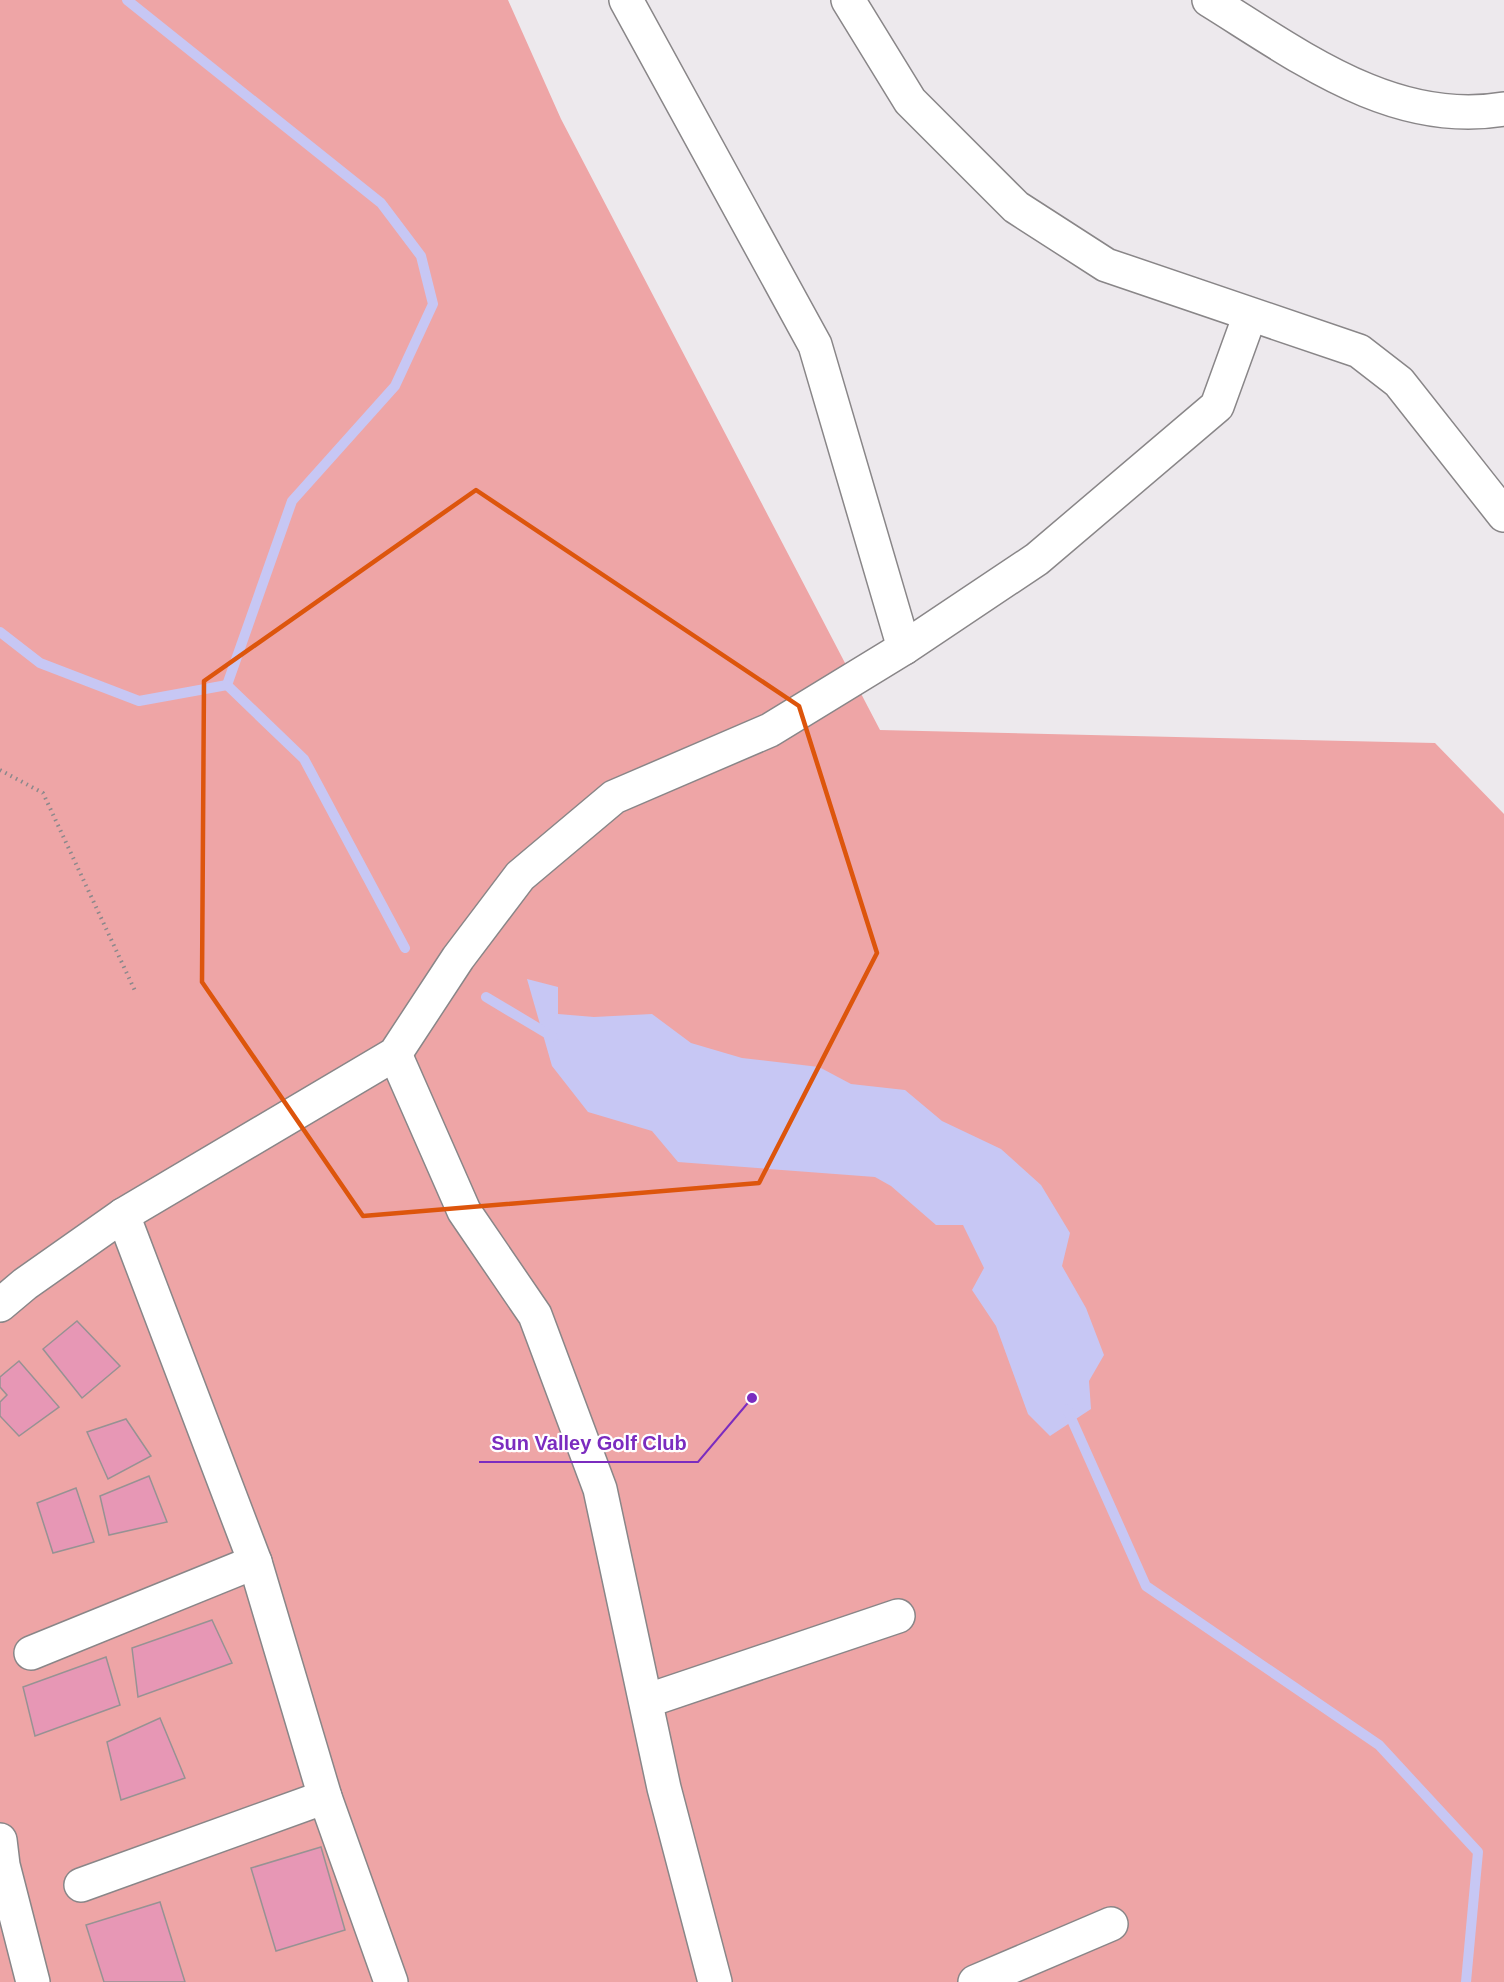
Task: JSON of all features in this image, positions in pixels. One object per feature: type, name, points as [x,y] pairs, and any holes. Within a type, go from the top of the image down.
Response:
[{"type":"street","points":[[626,0],[815,345],[904,648]]},
{"type":"street","points":[[848,0],[909,101],[1016,207],[1106,265],[1359,351],[1399,382],[1504,515]]},
{"type":"street","points":[[1209,0],[1311,63],[1364,91],[1426,109],[1489,112],[1504,109]]},
{"type":"street","points":[[0,1305],[123,1215],[394,1054],[458,958],[520,876],[614,797],[770,730],[904,648],[1037,559],[1217,406],[1250,315]]},
{"type":"street","points":[[394,1054],[464,1211],[535,1315],[600,1489],[664,1788],[715,1982]]},
{"type":"street","points":[[123,1215],[255,1562],[325,1797],[391,1982]]},
{"type":"street","points":[[31,1653],[255,1562]]},
{"type":"street","points":[[645,1701],[898,1616]]},
{"type":"street","points":[[81,1886],[325,1797]]},
{"type":"street","points":[[0,1840],[3,1865],[33,1982]]},
{"type":"street","points":[[975,1982],[1111,1923]]},
{"type":"path","points":[[0,770],[43,793],[136,993]]},
{"type":"highlighted area","points":[[476,490],[799,706],[877,953],[759,1183],[363,1216],[202,982],[204,681]]},
{"type":"shaded area","points":[[0,0],[508,0],[561,119],[880,730],[1435,743],[1504,814],[1504,1982],[0,1982]]},
{"type":"water","points":[[527,979],[558,987],[558,1014],[594,1017],[652,1014],[691,1043],[742,1058],[819,1067],[851,1084],[905,1090],[942,1121],[1001,1149],[1041,1185],[1070,1233],[1062,1266],[1086,1308],[1104,1355],[1089,1381],[1091,1409],[1050,1436],[1028,1414],[996,1326],[972,1290],[984,1268],[963,1225],[936,1225],[891,1186],[875,1177],[678,1162],[652,1131],[588,1112],[552,1066]]},
{"type":"building","points":[[77,1321],[120,1366],[82,1398],[43,1349]]},
{"type":"building","points":[[19,1361],[59,1407],[19,1436],[0,1416],[0,1402],[7,1395],[0,1387],[0,1377]]},
{"type":"building","points":[[126,1419],[151,1456],[108,1479],[87,1432]]},
{"type":"building","points":[[149,1476],[167,1522],[109,1535],[100,1496]]},
{"type":"building","points":[[76,1488],[94,1542],[53,1553],[37,1503]]},
{"type":"building","points":[[212,1620],[232,1663],[138,1697],[132,1648]]},
{"type":"building","points":[[106,1657],[120,1705],[35,1736],[23,1687]]},
{"type":"building","points":[[160,1718],[185,1778],[121,1800],[107,1742]]},
{"type":"building","points":[[321,1847],[345,1930],[276,1951],[251,1868]]},
{"type":"building","points":[[160,1902],[185,1982],[104,1982],[86,1925]]},
{"type":"waterway","points":[[127,0],[381,203],[421,256],[433,304],[395,386],[292,501],[227,685]]},
{"type":"waterway","points":[[0,632],[40,663],[139,701],[227,685]]},
{"type":"waterway","points":[[227,685],[304,759],[405,948]]},
{"type":"waterway","points":[[486,997],[553,1037]]},
{"type":"waterway","points":[[1067,1409],[1146,1586],[1379,1745],[1478,1852],[1466,1982]]},
{"type":"place","name":"Sun Valley Golf Club","points":[[752,1398]]}]
